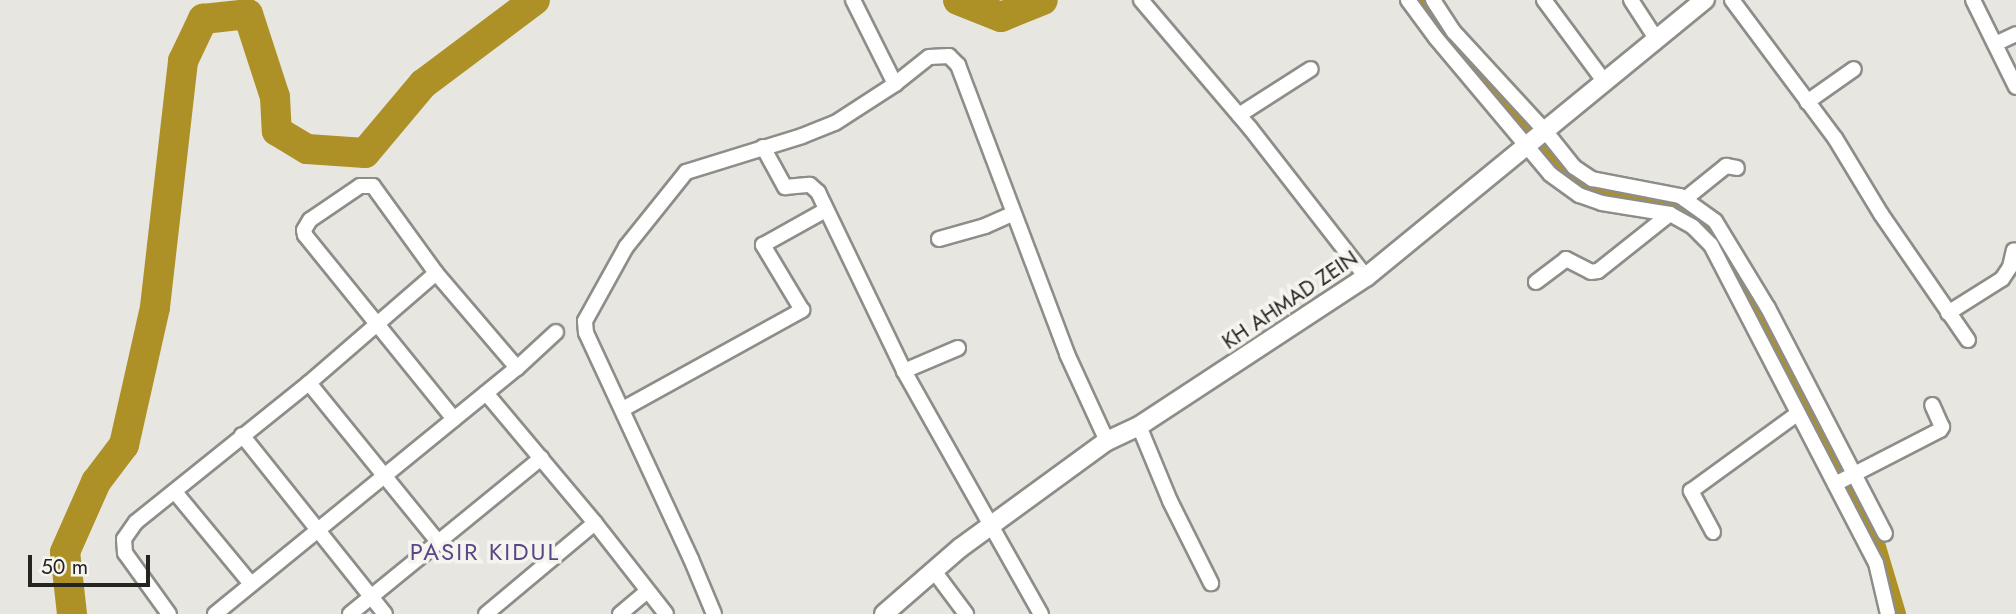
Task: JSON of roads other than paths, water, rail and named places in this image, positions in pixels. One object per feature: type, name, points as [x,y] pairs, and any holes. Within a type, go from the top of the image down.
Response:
[{"type":"street","points":[[853,0],[895,84]]},
{"type":"street","points":[[1141,0],[1239,115],[1366,277]]},
{"type":"street","points":[[1408,0],[1538,139],[1574,167],[1592,179],[1685,199],[1701,209],[1723,232],[1768,308],[1885,534]]},
{"type":"street","points":[[1433,0],[1498,97],[1538,139],[1550,174],[1579,195],[1602,203],[1670,214],[1693,226],[1711,245],[1877,563],[1888,614]]},
{"type":"street","points":[[1545,0],[1604,81]]},
{"type":"street","points":[[1630,0],[1657,40]]},
{"type":"street","name":"KH AHMAD ZEIN","points":[[884,614],[990,527],[1107,441],[1139,426],[1366,277],[1705,0]]},
{"type":"street","points":[[1732,0],[1835,138],[1968,340]]},
{"type":"street","points":[[1973,0],[2016,87]]},
{"type":"street","points":[[1995,44],[2016,34]]},
{"type":"street","points":[[714,614],[623,409],[586,333],[585,321],[626,247],[686,172],[803,136],[835,123],[895,84],[929,57],[949,56],[958,65],[1067,354],[1107,441]]},
{"type":"street","points":[[1239,115],[1311,69]]},
{"type":"street","points":[[1807,102],[1854,69]]},
{"type":"street","points":[[763,147],[785,187],[814,187],[904,371],[1041,614]]},
{"type":"street","points":[[1685,199],[1726,166],[1737,168]]},
{"type":"street","points":[[454,419],[375,326],[304,235],[310,220],[360,186],[373,186],[436,272],[517,368]]},
{"type":"street","points":[[623,409],[802,311],[763,245],[826,210]]},
{"type":"street","points":[[939,239],[985,226],[1012,214]]},
{"type":"street","points":[[1536,282],[1566,259],[1591,272],[1598,271],[1670,214]]},
{"type":"street","points":[[1948,313],[2002,279],[2010,267],[2014,250]]},
{"type":"street","points":[[169,614],[124,553],[124,540],[136,522],[309,383],[436,272]]},
{"type":"street","points":[[225,611],[251,584],[517,368],[556,332]]},
{"type":"street","points":[[904,371],[958,348]]},
{"type":"street","points":[[309,383],[438,542]]},
{"type":"street","points":[[486,393],[595,523],[666,614]]},
{"type":"street","points":[[1836,483],[1940,430],[1942,427],[1932,405]]},
{"type":"street","points":[[1713,532],[1691,491],[1797,414]]},
{"type":"street","points":[[1139,426],[1170,501],[1211,583]]},
{"type":"street","points":[[242,435],[385,614]]},
{"type":"street","points":[[350,614],[541,458]]},
{"type":"street","points":[[175,492],[251,584]]},
{"type":"street","points":[[486,614],[595,523]]},
{"type":"street","points":[[934,572],[966,614]]},
{"type":"street","points":[[620,614],[647,592]]},
{"type":"waterway","points":[[72,614],[65,552],[96,482],[124,445],[155,307],[183,61],[203,19],[248,14],[275,97],[277,131],[307,149],[365,153],[423,84],[535,0]]},
{"type":"waterway","points":[[958,0],[1001,17],[1043,0]]},
{"type":"waterway","points":[[1424,0],[1433,17],[1555,162],[1587,186],[1629,197],[1666,201],[1688,209],[1712,230],[1875,540],[1897,614]]},
{"type":"district","name":"PASIR KIDUL","points":[[485,552]]}]
